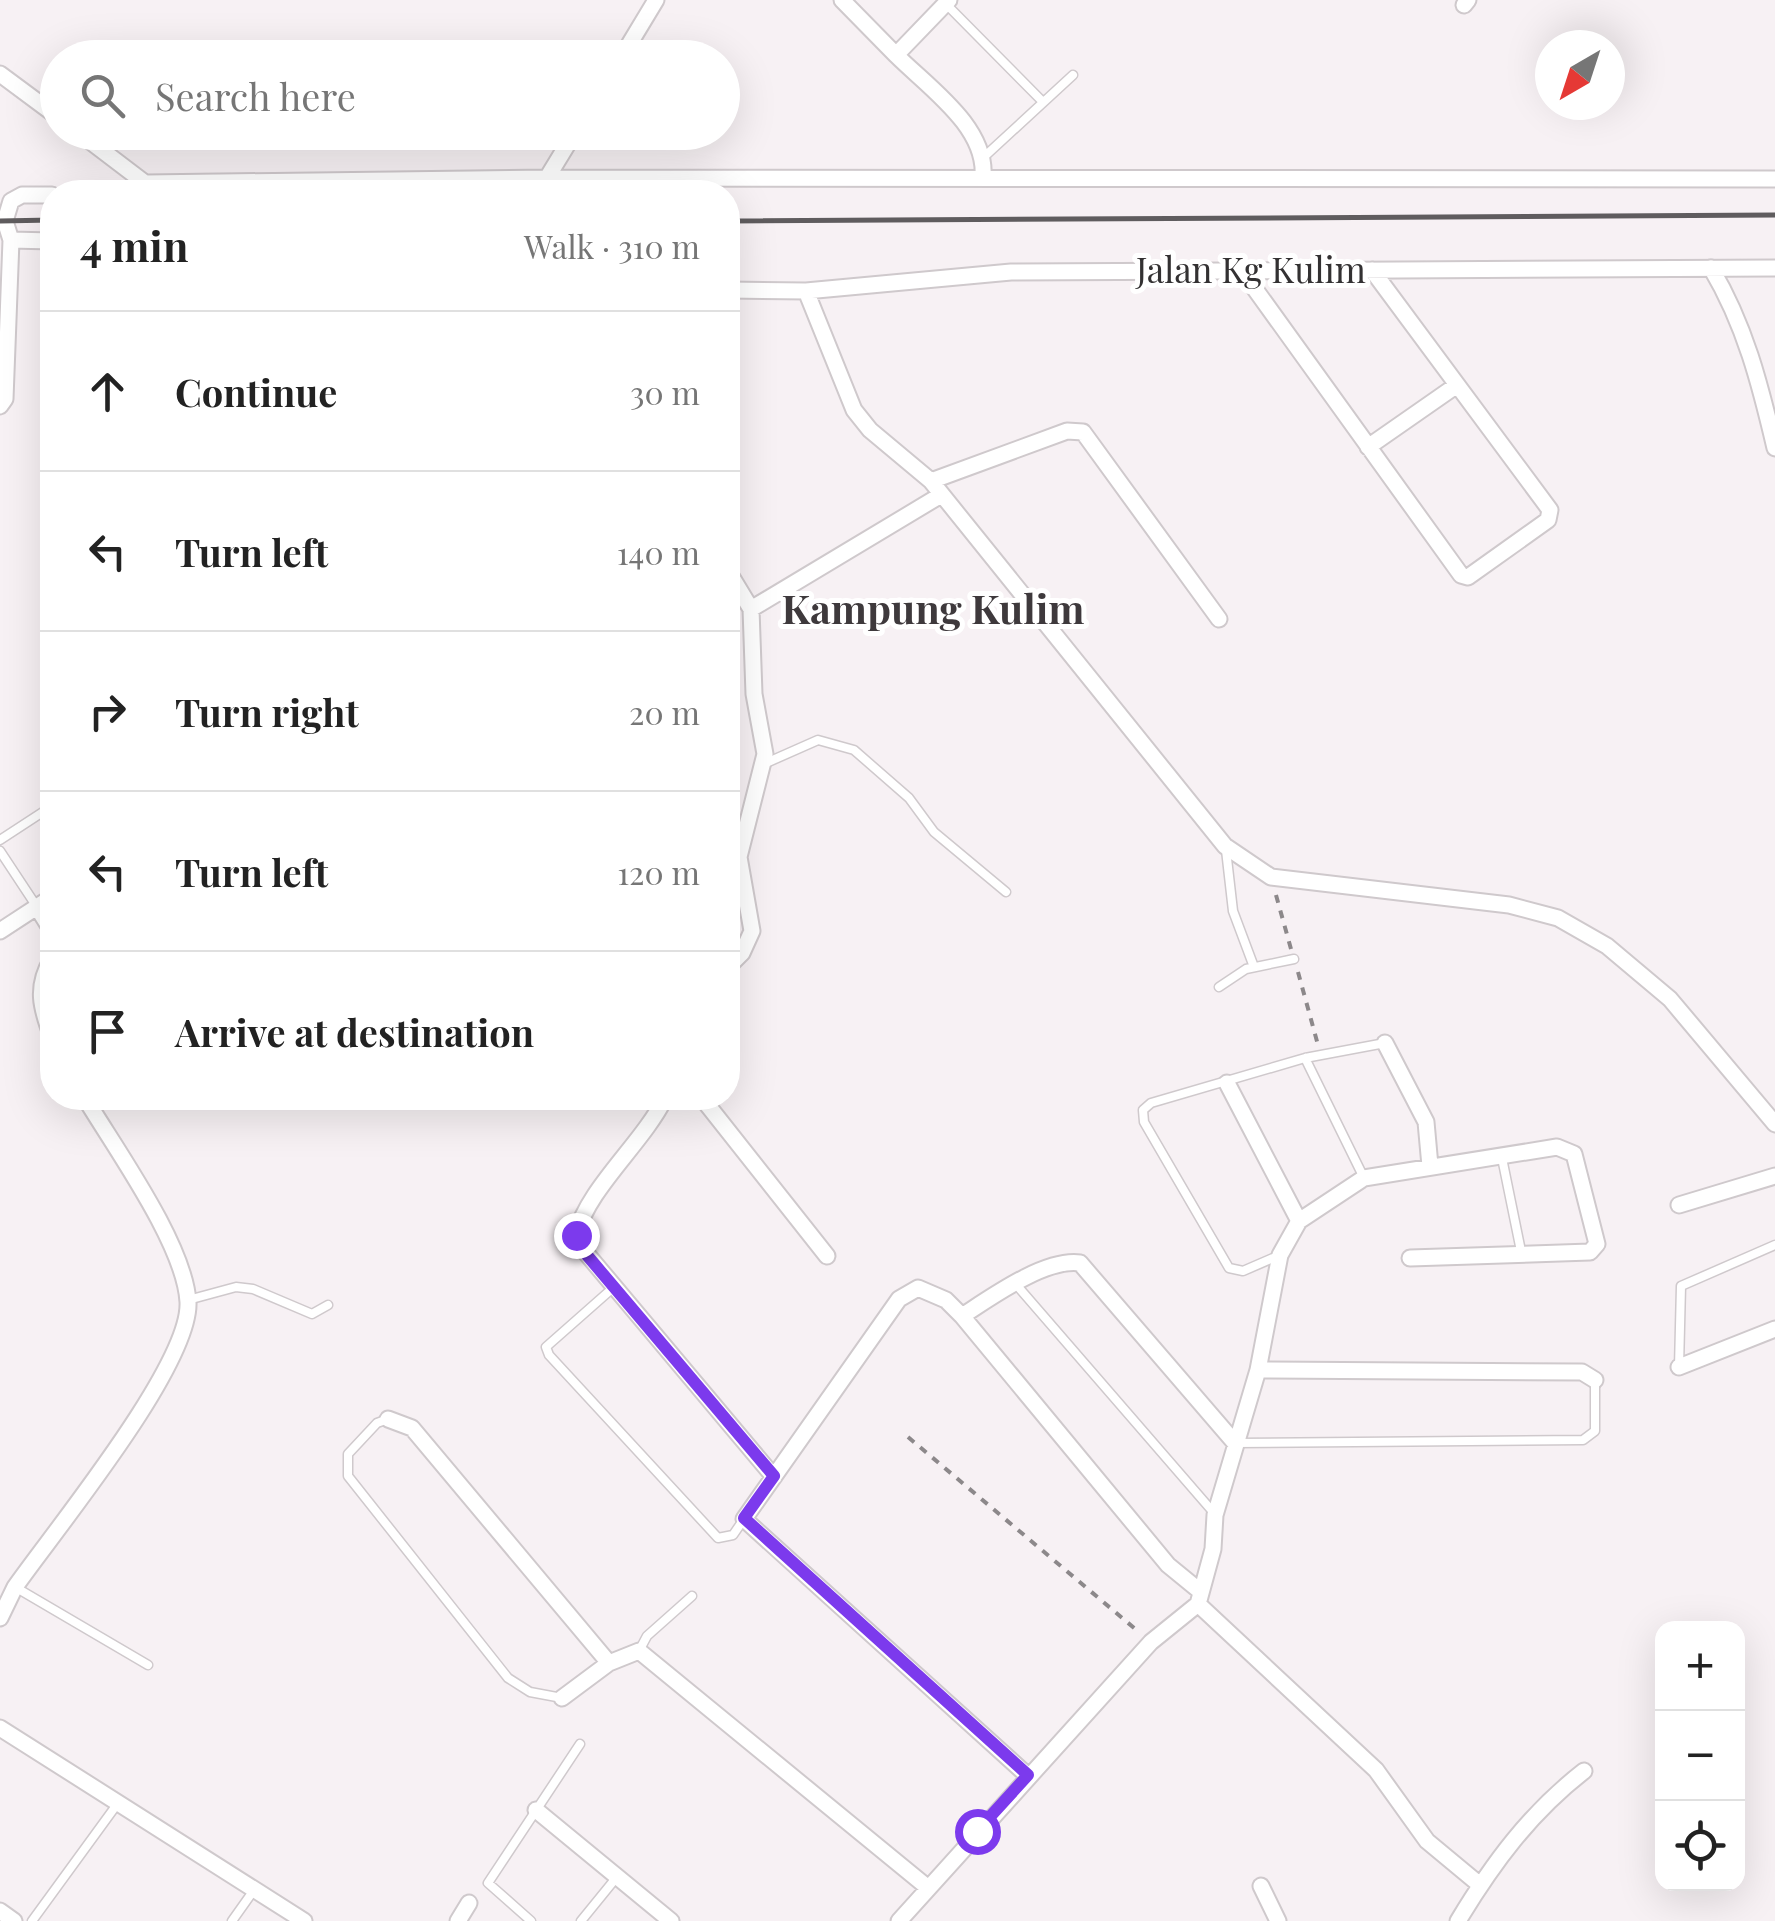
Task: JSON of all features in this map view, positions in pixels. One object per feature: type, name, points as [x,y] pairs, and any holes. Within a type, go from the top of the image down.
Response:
[{"type":"street","points":[[632,40],[656,0]]},
{"type":"street","points":[[842,0],[976,137],[984,156],[983,177]]},
{"type":"street","points":[[896,55],[947,2]]},
{"type":"street","points":[[0,74],[40,104]]},
{"type":"street","points":[[98,150],[130,180]]},
{"type":"street","points":[[547,178],[564,150]]},
{"type":"street","points":[[465,180],[1775,179]]},
{"type":"street","points":[[0,406],[5,399],[11,240],[6,221],[11,202],[22,195],[40,196]]},
{"type":"street","points":[[11,240],[40,241]]},
{"type":"street","points":[[1711,268],[1735,308],[1756,364],[1775,448]]},
{"type":"street","name":"Jalan Kg Kulim","points":[[740,290],[806,291],[1012,272],[1775,268]]},
{"type":"street","points":[[1242,271],[1461,574],[1468,576],[1550,516],[1547,505],[1372,270]]},
{"type":"street","points":[[806,291],[854,410],[870,430],[936,488],[1225,846],[1271,877],[1509,905],[1558,918],[1607,946],[1670,999],[1775,1124]]},
{"type":"street","points":[[1368,447],[1457,385]]},
{"type":"street","points":[[751,608],[936,488],[1067,431],[1083,432],[1219,620]]},
{"type":"street","points":[[740,591],[751,608],[754,694],[764,764],[740,847],[752,930],[740,955]]},
{"type":"street","points":[[0,931],[40,906]]},
{"type":"street","points":[[37,908],[40,913]]},
{"type":"street","points":[[1385,1043],[1426,1122],[1430,1166]]},
{"type":"street","points":[[1227,1083],[1299,1221]]},
{"type":"street","points":[[0,1618],[14,1587],[162,1378],[182,1335],[188,1300],[178,1261],[93,1110]]},
{"type":"street","points":[[658,1110],[651,1126],[580,1222],[576,1235],[580,1247],[774,1476]]},
{"type":"street","points":[[711,1110],[827,1256]]},
{"type":"street","points":[[899,1921],[1028,1775],[1152,1642],[1199,1598],[1213,1549],[1215,1515],[1258,1370],[1280,1255],[1299,1221],[1364,1178],[1557,1147],[1574,1154],[1597,1244],[1580,1255],[1410,1258]]},
{"type":"street","points":[[1679,1205],[1775,1176]]},
{"type":"street","points":[[962,1316],[1014,1282],[1064,1264],[1080,1263],[1235,1443]]},
{"type":"street","points":[[1028,1775],[744,1518],[899,1299],[918,1288],[930,1291],[962,1316],[1168,1565],[1376,1770],[1427,1841],[1480,1885]]},
{"type":"street","points":[[1679,1367],[1775,1329]]},
{"type":"street","points":[[1258,1370],[1582,1372],[1595,1380]]},
{"type":"street","points":[[388,1419],[412,1428],[609,1663]]},
{"type":"street","points":[[562,1698],[630,1650],[639,1651],[927,1887]]},
{"type":"street","points":[[0,1728],[304,1921]]},
{"type":"street","points":[[1458,1921],[1480,1885],[1545,1802],[1584,1771]]},
{"type":"street","points":[[536,1810],[671,1921]]},
{"type":"street","points":[[1261,1886],[1278,1921]]},
{"type":"street","points":[[458,1921],[469,1903]]},
{"type":"street","points":[[0,1911],[14,1921]]},
{"type":"lane","points":[[947,2],[1044,102]]},
{"type":"lane","points":[[984,156],[1073,75]]},
{"type":"lane","points":[[764,764],[818,740],[854,750],[909,798],[934,832],[1006,892]]},
{"type":"lane","points":[[0,840],[40,814]]},
{"type":"lane","points":[[1225,846],[1233,912],[1254,967]]},
{"type":"lane","points":[[0,851],[37,908]]},
{"type":"lane","points":[[1219,987],[1254,967],[1294,959]]},
{"type":"lane","points":[[1280,1255],[1242,1271],[1229,1268],[1144,1122],[1143,1110],[1151,1102],[1305,1058],[1385,1043]]},
{"type":"lane","points":[[1305,1058],[1364,1178]]},
{"type":"lane","points":[[1501,1156],[1522,1256]]},
{"type":"lane","points":[[1679,1367],[1681,1286],[1775,1246]]},
{"type":"lane","points":[[1014,1282],[1215,1515]]},
{"type":"lane","points":[[188,1300],[236,1287],[253,1289],[312,1314],[328,1304]]},
{"type":"lane","points":[[614,1287],[546,1347],[549,1355],[718,1538],[733,1535],[744,1518]]},
{"type":"lane","points":[[1235,1443],[1583,1440],[1594,1431],[1595,1380]]},
{"type":"lane","points":[[388,1419],[377,1423],[348,1454],[348,1476],[508,1678],[530,1692],[562,1698]]},
{"type":"lane","points":[[14,1587],[148,1666]]},
{"type":"lane","points":[[639,1651],[647,1636],[692,1596]]},
{"type":"lane","points":[[531,1921],[488,1886],[580,1744]]},
{"type":"lane","points":[[32,1921],[118,1803]]},
{"type":"lane","points":[[581,1921],[617,1877]]},
{"type":"lane","points":[[232,1921],[254,1890]]},
{"type":"path","points":[[908,1437],[1152,1642]]},
{"type":"railway","points":[[740,221],[1775,215]]},
{"type":"railway","points":[[0,221],[40,220]]},
{"type":"district","name":"Kampung Kulim","points":[[933,610]]},
{"type":"route","points":[[576,1235],[580,1247],[774,1476],[744,1518],[1028,1775],[977,1831]]}]
